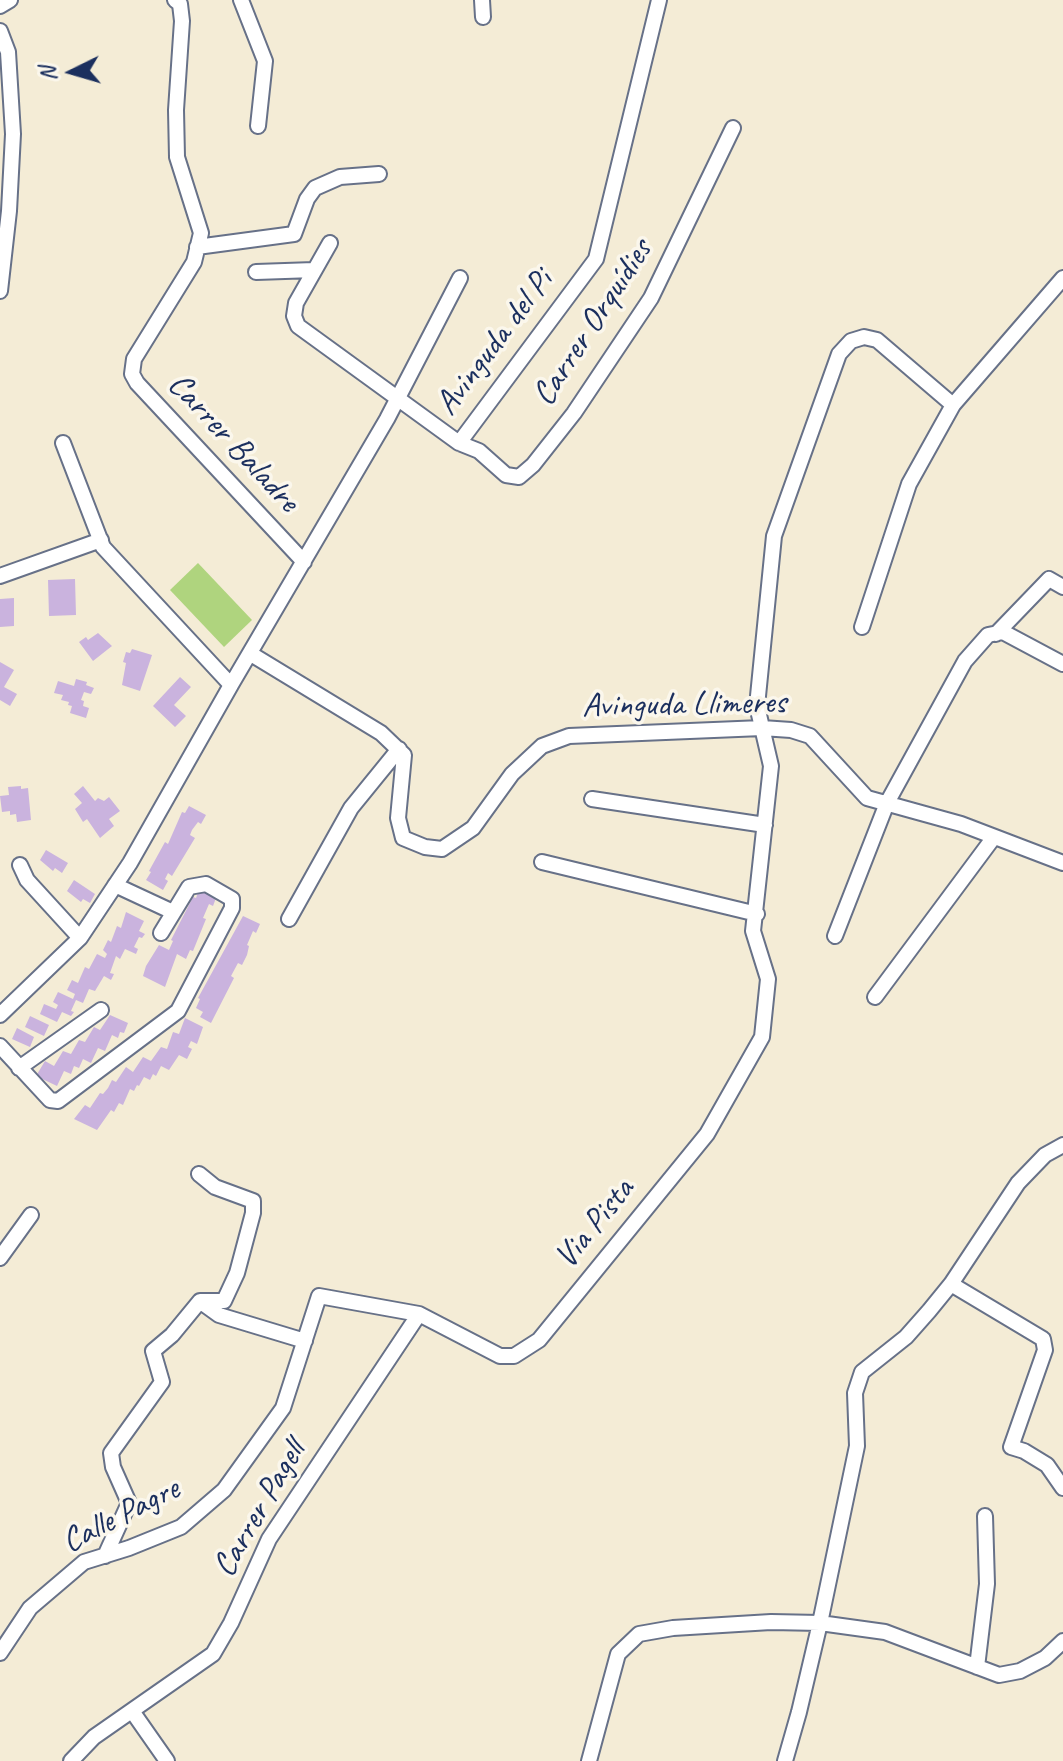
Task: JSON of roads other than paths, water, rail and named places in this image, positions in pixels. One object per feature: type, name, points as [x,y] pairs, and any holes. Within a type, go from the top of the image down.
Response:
[{"type":"street","points":[[0,6],[10,0]]},
{"type":"street","points":[[176,0],[180,4],[182,21],[176,110],[177,157],[199,240],[294,234],[307,199],[315,188],[340,177],[379,174]]},
{"type":"street","points":[[241,0],[265,61],[258,126]]},
{"type":"street","points":[[482,0],[483,17]]},
{"type":"street","name":"Carrer Orquídies","points":[[596,259],[659,0]]},
{"type":"street","points":[[0,31],[8,52],[13,134],[0,291]]},
{"type":"street","name":"Carrer Orquídies","points":[[459,443],[479,451],[506,475],[519,477],[533,465],[574,413],[651,298],[733,128]]},
{"type":"street","name":"Carrer Baladre","points":[[199,240],[194,262],[134,359],[132,374],[304,562]]},
{"type":"street","name":"Avinguda del Pi","points":[[330,243],[296,303],[294,316],[298,326],[459,443],[596,259]]},
{"type":"street","points":[[256,272],[314,270]]},
{"type":"street","name":"Avinguda del Pi","points":[[231,685],[397,400],[460,278]]},
{"type":"street","points":[[862,627],[909,484],[953,405],[1063,278]]},
{"type":"street","points":[[542,862],[757,914],[771,766],[757,706],[774,536],[839,354],[851,341],[864,337],[877,340],[953,405]]},
{"type":"street","points":[[0,1015],[80,938],[115,885],[231,685],[103,547],[63,443]]},
{"type":"street","points":[[0,576],[101,540]]},
{"type":"street","points":[[996,634],[1049,579],[1063,587]]},
{"type":"street","points":[[835,936],[887,803],[965,661],[988,635],[1003,632],[1063,664]]},
{"type":"street","points":[[251,654],[381,733],[399,749],[351,808],[289,919]]},
{"type":"street","name":"Avinguda Llimeres","points":[[399,749],[404,755],[398,818],[403,838],[425,847],[442,849],[473,828],[512,774],[542,746],[569,736],[762,728],[791,730],[810,736],[867,798],[961,824],[1063,863]]},
{"type":"street","points":[[592,799],[765,825]]},
{"type":"street","points":[[875,997],[994,837]]},
{"type":"street","points":[[20,865],[32,886],[80,938]]},
{"type":"street","points":[[0,1046],[50,1100],[58,1101],[178,1011],[232,908],[232,899],[206,884],[189,887],[161,933]]},
{"type":"street","points":[[115,885],[173,912]]},
{"type":"street","name":"Via Pista","points":[[319,1296],[419,1314],[500,1356],[514,1356],[539,1340],[707,1134],[762,1037],[768,979],[753,931],[757,914]]},
{"type":"street","points":[[19,1068],[101,1010]]},
{"type":"street","points":[[785,1761],[820,1623],[857,1446],[855,1393],[862,1372],[906,1337],[951,1284],[1018,1183],[1045,1155],[1063,1145]]},
{"type":"street","points":[[199,1174],[215,1187],[253,1201],[253,1213],[237,1273],[224,1301],[200,1301]]},
{"type":"street","points":[[0,1258],[31,1215]]},
{"type":"street","points":[[951,1284],[1043,1339],[1045,1350],[1011,1447],[1047,1465],[1063,1488]]},
{"type":"street","name":"Calle Pagre","points":[[0,1653],[30,1608],[84,1562],[181,1527],[224,1490],[283,1408],[319,1296]]},
{"type":"street","points":[[200,1301],[219,1315],[305,1341]]},
{"type":"street","points":[[105,1556],[129,1503],[113,1467],[111,1453],[162,1382],[153,1351],[172,1335],[200,1301]]},
{"type":"street","name":"Carrer Pagell","points":[[71,1761],[94,1737],[213,1654],[231,1623],[269,1539],[419,1314]]},
{"type":"street","points":[[977,1667],[987,1584],[985,1516]]},
{"type":"street","points":[[589,1761],[618,1654],[639,1634],[673,1628],[820,1623],[885,1632],[999,1675],[1020,1671],[1045,1658],[1063,1641]]},
{"type":"street","points":[[132,1711],[167,1761]]}]
